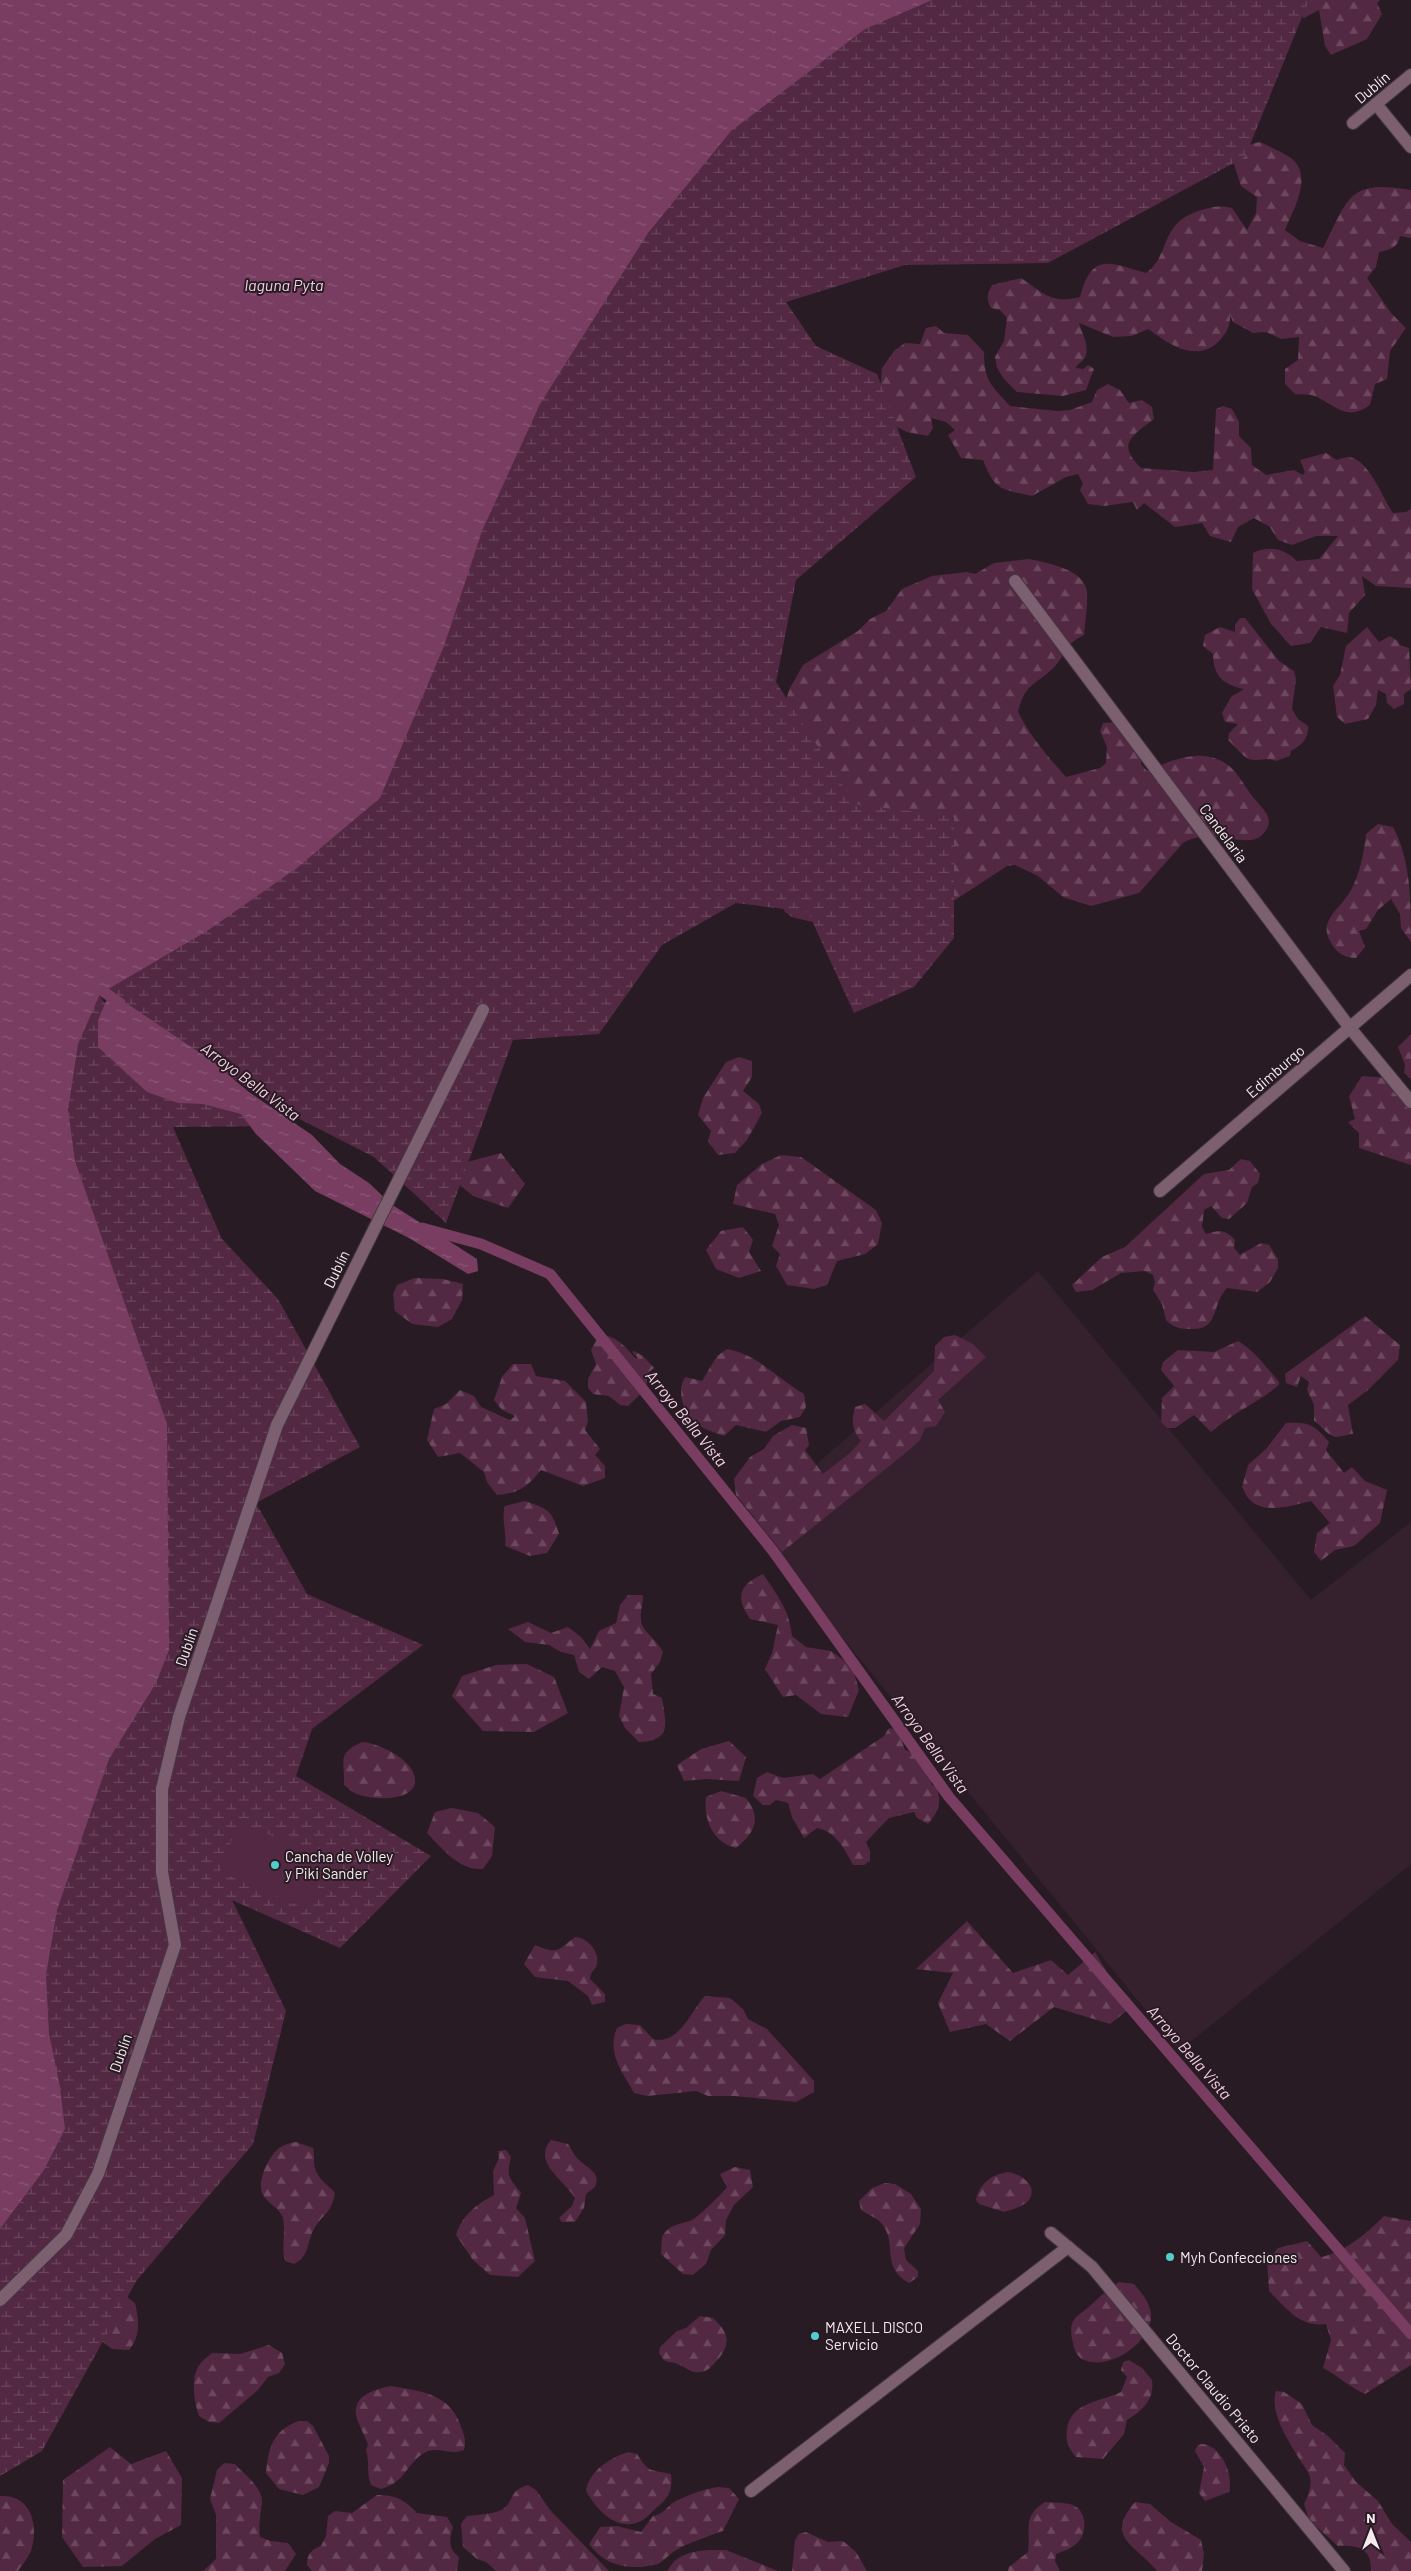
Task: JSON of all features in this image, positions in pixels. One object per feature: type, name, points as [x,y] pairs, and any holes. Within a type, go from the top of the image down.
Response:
[{"type":"street","name":"Dublín","points":[[1353,123],[1411,75]]},
{"type":"street","points":[[1376,104],[1411,147]]},
{"type":"street","name":"Candelaria","points":[[1015,581],[1350,1028],[1411,1102]]},
{"type":"street","name":"Edimburgo","points":[[1160,1191],[1411,975]]},
{"type":"street","name":"Dublín","points":[[0,2300],[66,2235],[98,2174],[175,1945],[162,1872],[162,1789],[179,1717],[277,1425],[482,1010]]},
{"type":"street","name":"Doctor Claudio Prieto","points":[[1051,2233],[1092,2267],[1344,2571]]},
{"type":"street","points":[[751,2491],[1068,2247]]},
{"type":"shaded area","points":[[1038,1271],[1311,1600],[1411,1522],[1411,1864],[1179,2051],[749,1523]]},
{"type":"green space","points":[[0,0],[1309,0],[1245,157],[1048,263],[905,265],[786,302],[816,346],[877,374],[916,477],[796,580],[776,682],[855,804],[954,817],[954,938],[914,987],[854,1013],[808,912],[736,903],[662,945],[599,1034],[513,1040],[446,1223],[374,1157],[278,1108],[104,994],[0,837]]},
{"type":"green space","points":[[1281,0],[1380,0],[1377,3],[1382,14],[1367,39],[1331,55],[1325,46],[1319,10],[1304,18]]},
{"type":"green space","points":[[1260,142],[1291,158],[1298,165],[1301,174],[1300,193],[1285,230],[1300,241],[1323,248],[1345,205],[1362,190],[1374,187],[1390,187],[1411,190],[1411,238],[1400,236],[1393,248],[1379,252],[1376,267],[1367,278],[1391,313],[1406,328],[1390,351],[1387,379],[1375,384],[1370,405],[1362,410],[1348,412],[1342,411],[1315,396],[1295,394],[1285,384],[1285,369],[1298,360],[1299,337],[1281,339],[1266,332],[1253,333],[1233,322],[1230,315],[1228,328],[1221,339],[1204,350],[1194,351],[1175,346],[1148,329],[1132,336],[1113,337],[1079,323],[1087,350],[1084,359],[1076,368],[1083,369],[1088,365],[1094,369],[1086,390],[1063,396],[1017,392],[1004,379],[997,368],[995,357],[1004,341],[1007,318],[1000,310],[991,308],[989,305],[988,296],[992,285],[1021,278],[1042,293],[1055,298],[1070,299],[1080,297],[1090,272],[1104,264],[1122,266],[1146,273],[1154,266],[1177,224],[1198,211],[1215,207],[1232,208],[1247,230],[1256,213],[1257,197],[1241,186],[1232,158],[1238,147]]},
{"type":"green space","points":[[936,326],[944,333],[968,335],[984,352],[987,376],[998,393],[1010,406],[1058,411],[1070,410],[1092,402],[1097,390],[1108,384],[1120,390],[1129,403],[1142,400],[1152,407],[1154,419],[1139,430],[1128,446],[1133,460],[1141,468],[1194,472],[1213,470],[1216,409],[1223,406],[1232,409],[1239,422],[1239,436],[1251,448],[1252,465],[1266,475],[1294,470],[1303,475],[1305,472],[1300,460],[1326,453],[1337,460],[1349,457],[1356,459],[1375,480],[1393,513],[1406,512],[1411,509],[1411,588],[1376,586],[1362,576],[1365,595],[1349,613],[1347,633],[1321,627],[1310,643],[1291,646],[1271,624],[1252,589],[1253,553],[1271,549],[1282,551],[1297,561],[1319,559],[1338,536],[1316,536],[1292,545],[1278,540],[1270,527],[1254,518],[1238,527],[1231,542],[1210,536],[1202,523],[1175,527],[1144,503],[1137,510],[1133,502],[1104,506],[1088,504],[1080,490],[1083,483],[1078,474],[1066,477],[1032,496],[1000,487],[991,478],[983,460],[961,458],[948,435],[955,430],[946,422],[931,418],[933,428],[928,436],[907,432],[895,426],[880,392],[882,368],[895,350],[905,343],[920,344],[926,328]]},
{"type":"green space","points":[[1029,559],[1055,565],[1073,573],[1085,584],[1087,592],[1084,635],[1073,642],[1056,665],[1033,684],[1025,694],[1018,712],[1034,738],[1059,769],[1066,777],[1100,768],[1106,763],[1107,747],[1100,731],[1103,723],[1120,722],[1142,747],[1141,764],[1147,771],[1180,758],[1197,756],[1214,758],[1227,765],[1237,774],[1267,815],[1269,824],[1266,830],[1261,836],[1247,840],[1215,837],[1193,838],[1183,843],[1139,893],[1091,906],[1063,897],[1038,876],[1015,865],[1007,866],[946,906],[816,923],[792,917],[785,912],[777,897],[782,711],[790,688],[803,665],[858,631],[870,619],[886,611],[902,589],[932,576],[967,572],[975,574],[994,563]]},
{"type":"green space","points":[[1240,618],[1245,618],[1279,661],[1294,671],[1296,679],[1292,709],[1298,719],[1308,726],[1306,738],[1301,744],[1291,751],[1290,756],[1276,761],[1246,758],[1228,740],[1229,733],[1238,724],[1225,722],[1222,713],[1231,697],[1244,689],[1230,685],[1221,678],[1215,668],[1213,654],[1203,646],[1205,635],[1220,627],[1235,632],[1235,625]]},
{"type":"green space","points":[[1367,627],[1379,642],[1390,636],[1398,641],[1400,645],[1409,648],[1411,689],[1404,694],[1404,704],[1394,709],[1387,703],[1386,694],[1378,690],[1376,705],[1368,719],[1345,724],[1337,717],[1333,686],[1340,675],[1346,646]]},
{"type":"green space","points":[[1378,824],[1393,827],[1407,867],[1411,942],[1401,928],[1400,914],[1391,899],[1378,910],[1366,929],[1359,931],[1365,947],[1356,958],[1349,957],[1340,953],[1333,946],[1328,937],[1328,922],[1354,884],[1361,863],[1366,834]]},
{"type":"green space","points":[[0,846],[104,1002],[279,1126],[173,1127],[222,1239],[278,1299],[360,1447],[256,1503],[307,1594],[423,1645],[312,1729],[296,1776],[431,1856],[340,1948],[232,1900],[286,2011],[253,2144],[137,2280],[42,2451],[0,2476]]},
{"type":"green space","points":[[1411,1034],[1411,1079],[1404,1073],[1405,1065],[1398,1047]]},
{"type":"green space","points":[[739,1057],[752,1061],[752,1077],[743,1091],[759,1104],[762,1113],[747,1140],[735,1153],[718,1155],[708,1141],[711,1131],[698,1115],[703,1098],[726,1062]]},
{"type":"green space","points":[[1362,1076],[1388,1078],[1411,1101],[1411,1165],[1359,1148],[1359,1133],[1348,1122],[1355,1119],[1349,1096]]},
{"type":"green space","points":[[501,1153],[525,1184],[508,1208],[473,1196],[456,1182],[460,1164]]},
{"type":"green space","points":[[781,1155],[801,1157],[876,1210],[882,1223],[878,1244],[865,1254],[837,1261],[827,1285],[814,1289],[787,1285],[776,1266],[780,1254],[772,1246],[779,1225],[775,1214],[733,1204],[737,1185],[762,1164]]},
{"type":"green space","points":[[1241,1159],[1250,1161],[1260,1174],[1258,1183],[1252,1187],[1247,1203],[1229,1219],[1222,1218],[1211,1206],[1204,1210],[1202,1227],[1206,1234],[1218,1231],[1228,1234],[1235,1240],[1234,1248],[1240,1255],[1261,1243],[1269,1245],[1278,1259],[1278,1268],[1270,1282],[1257,1292],[1227,1288],[1218,1303],[1211,1321],[1206,1326],[1191,1329],[1177,1328],[1166,1320],[1162,1304],[1153,1290],[1155,1282],[1153,1275],[1145,1271],[1121,1273],[1092,1290],[1076,1292],[1072,1285],[1102,1257],[1125,1247],[1204,1174],[1229,1170]]},
{"type":"green space","points":[[743,1227],[753,1240],[749,1252],[761,1271],[739,1278],[716,1269],[706,1250],[721,1231]]},
{"type":"green space","points":[[415,1278],[443,1279],[463,1284],[462,1300],[452,1319],[438,1327],[412,1324],[395,1311],[393,1294],[397,1285]]},
{"type":"green space","points":[[1365,1316],[1400,1345],[1398,1360],[1368,1390],[1348,1405],[1353,1434],[1339,1437],[1334,1436],[1314,1421],[1314,1405],[1307,1390],[1309,1382],[1301,1376],[1297,1387],[1286,1383],[1285,1374]]},
{"type":"green space","points":[[599,1335],[615,1339],[636,1359],[638,1358],[632,1352],[634,1351],[643,1356],[654,1368],[648,1373],[646,1389],[628,1406],[620,1405],[609,1396],[593,1394],[588,1388],[588,1379],[596,1364],[591,1350]]},
{"type":"green space","points":[[955,1335],[973,1344],[986,1357],[938,1400],[945,1412],[936,1426],[925,1428],[920,1440],[908,1451],[782,1552],[736,1495],[734,1479],[750,1457],[764,1449],[773,1436],[792,1425],[806,1428],[809,1445],[805,1450],[823,1474],[850,1453],[861,1441],[853,1425],[855,1407],[865,1404],[884,1421],[934,1371],[935,1346],[944,1337]]},
{"type":"green space","points":[[1238,1341],[1260,1360],[1279,1382],[1279,1385],[1211,1432],[1194,1415],[1175,1428],[1167,1428],[1161,1422],[1162,1398],[1174,1386],[1161,1370],[1163,1362],[1178,1350],[1214,1352]]},
{"type":"green space","points":[[727,1349],[758,1361],[804,1394],[806,1407],[800,1417],[781,1421],[766,1432],[736,1425],[724,1436],[707,1430],[696,1423],[683,1405],[682,1383],[685,1377],[702,1381],[717,1356]]},
{"type":"green space","points":[[513,1364],[531,1364],[536,1376],[565,1381],[586,1402],[588,1422],[585,1430],[600,1449],[595,1455],[605,1466],[605,1478],[583,1486],[541,1470],[531,1481],[517,1491],[497,1495],[487,1482],[484,1472],[460,1453],[438,1457],[427,1440],[434,1409],[446,1404],[460,1390],[474,1396],[481,1407],[510,1420],[515,1416],[502,1410],[494,1400],[502,1377]]},
{"type":"green space","points":[[1286,1423],[1301,1423],[1315,1428],[1329,1442],[1326,1450],[1344,1473],[1352,1467],[1365,1481],[1387,1490],[1380,1523],[1354,1546],[1335,1550],[1321,1561],[1314,1552],[1317,1533],[1330,1523],[1311,1501],[1280,1508],[1263,1507],[1256,1505],[1250,1500],[1242,1487],[1248,1465],[1266,1449]]},
{"type":"green space","points":[[525,1501],[544,1509],[554,1520],[559,1534],[547,1553],[530,1556],[505,1546],[505,1506]]},
{"type":"green space","points":[[763,1574],[786,1611],[792,1636],[806,1647],[831,1651],[852,1666],[859,1690],[848,1717],[821,1714],[796,1695],[783,1697],[765,1669],[772,1653],[778,1625],[750,1619],[741,1598],[744,1587]]},
{"type":"green space","points":[[628,1595],[643,1595],[642,1624],[663,1652],[660,1662],[651,1674],[653,1694],[662,1698],[665,1723],[662,1734],[650,1741],[639,1742],[625,1728],[619,1716],[624,1687],[615,1671],[602,1667],[589,1679],[579,1672],[574,1655],[561,1652],[549,1645],[525,1642],[508,1629],[528,1622],[551,1633],[568,1627],[581,1637],[590,1649],[599,1631],[616,1623],[620,1605]]},
{"type":"green space","points":[[527,1664],[554,1677],[568,1713],[534,1732],[483,1731],[452,1696],[462,1676],[496,1665]]},
{"type":"green space","points":[[889,1728],[898,1730],[905,1750],[918,1756],[934,1774],[931,1784],[936,1787],[939,1802],[934,1816],[928,1824],[917,1818],[914,1812],[889,1818],[866,1842],[870,1851],[870,1861],[864,1865],[853,1865],[839,1842],[823,1830],[817,1828],[804,1838],[792,1817],[788,1803],[776,1800],[770,1805],[763,1805],[753,1796],[757,1778],[767,1772],[783,1778],[813,1774],[820,1779],[884,1736]]},
{"type":"green space","points":[[729,1741],[746,1757],[739,1781],[706,1779],[684,1781],[677,1765],[701,1749]]},
{"type":"green space","points":[[362,1742],[386,1749],[409,1765],[415,1779],[414,1786],[409,1792],[394,1798],[375,1798],[356,1794],[344,1785],[343,1764],[345,1754],[348,1750]]},
{"type":"green space","points":[[721,1791],[746,1798],[754,1812],[755,1819],[752,1831],[736,1848],[721,1841],[711,1829],[706,1814],[706,1797]]},
{"type":"green space","points":[[452,1808],[478,1813],[495,1827],[492,1856],[483,1869],[474,1869],[459,1862],[445,1852],[427,1833],[435,1812]]},
{"type":"green space","name":"Cancha de Volley y Piki Sander","points":[[238,1823],[330,1857],[309,1910],[220,1872]]},
{"type":"green space","points":[[967,1921],[1013,1973],[1051,1960],[1068,1975],[1095,1952],[1129,2009],[1110,2024],[1054,2007],[1010,2041],[986,2024],[950,2032],[938,2003],[953,1973],[916,1969]]},
{"type":"green space","points":[[575,1937],[588,1942],[595,1950],[597,1964],[590,1979],[605,1994],[605,2002],[592,2005],[588,1996],[568,1981],[535,1977],[524,1964],[535,1945],[549,1950],[557,1950]]},
{"type":"green space","points":[[705,1996],[730,1998],[743,2009],[748,2019],[767,2029],[814,2081],[814,2092],[796,2102],[734,2096],[708,2096],[696,2091],[647,2096],[634,2093],[617,2062],[613,2046],[617,2028],[626,2024],[640,2025],[653,2039],[662,2040],[670,2037],[684,2025]]},
{"type":"green space","points":[[551,2140],[568,2144],[581,2162],[595,2174],[597,2182],[595,2187],[586,2194],[584,2208],[575,2222],[562,2222],[559,2218],[572,2206],[575,2198],[547,2163],[545,2156],[546,2148]]},
{"type":"green space","points":[[296,2142],[313,2148],[316,2172],[335,2193],[331,2206],[313,2231],[305,2254],[294,2264],[285,2261],[283,2218],[279,2211],[263,2195],[261,2184],[264,2170],[274,2153],[284,2145]]},
{"type":"green space","points":[[506,2150],[511,2157],[510,2177],[521,2193],[516,2208],[525,2218],[535,2261],[518,2277],[490,2275],[473,2260],[456,2235],[466,2216],[482,2202],[494,2195],[493,2171],[499,2158],[498,2151]]},
{"type":"green space","points":[[735,2167],[750,2170],[753,2187],[734,2205],[726,2220],[725,2235],[711,2250],[706,2264],[693,2275],[683,2274],[661,2254],[662,2237],[668,2229],[692,2220],[710,2205],[727,2187],[720,2174]]},
{"type":"green space","points":[[1007,2172],[1022,2177],[1030,2185],[1031,2195],[1029,2200],[1021,2206],[1004,2212],[979,2204],[976,2200],[983,2185],[996,2175]]},
{"type":"green space","points":[[885,2183],[895,2184],[911,2194],[921,2209],[920,2224],[904,2248],[906,2260],[918,2271],[918,2277],[909,2283],[900,2277],[895,2270],[892,2263],[889,2239],[882,2224],[861,2210],[859,2201],[872,2188]]},
{"type":"green space","points":[[1384,2216],[1411,2221],[1411,2365],[1365,2394],[1323,2368],[1331,2340],[1326,2324],[1309,2323],[1301,2320],[1269,2291],[1267,2261],[1278,2248],[1307,2241],[1321,2257],[1339,2251],[1355,2241]]},
{"type":"green space","points":[[1119,2282],[1134,2284],[1142,2294],[1150,2310],[1150,2325],[1145,2335],[1137,2344],[1116,2358],[1104,2362],[1082,2359],[1074,2348],[1071,2331],[1073,2321]]},
{"type":"green space","points":[[112,2294],[127,2297],[135,2303],[138,2328],[136,2339],[129,2350],[112,2349],[103,2342]]},
{"type":"green space","points":[[700,2316],[713,2318],[726,2336],[726,2346],[719,2358],[703,2372],[691,2371],[679,2364],[664,2360],[659,2353],[660,2347],[677,2331],[686,2328]]},
{"type":"green space","points":[[269,2345],[282,2353],[285,2364],[279,2373],[268,2377],[258,2390],[219,2423],[209,2422],[199,2416],[194,2397],[194,2382],[200,2364],[212,2353],[240,2354]]},
{"type":"green space","points":[[1129,2360],[1142,2368],[1152,2380],[1149,2399],[1138,2413],[1127,2420],[1124,2434],[1103,2459],[1076,2457],[1067,2441],[1067,2429],[1070,2420],[1080,2408],[1121,2392],[1127,2377],[1121,2370],[1123,2362]]},
{"type":"green space","points":[[391,2386],[432,2395],[449,2406],[460,2424],[465,2446],[464,2450],[459,2452],[431,2450],[426,2452],[414,2461],[397,2481],[381,2489],[371,2485],[366,2450],[368,2445],[357,2419],[356,2408],[358,2402],[367,2394]]},
{"type":"green space","points":[[1276,2391],[1284,2392],[1302,2404],[1312,2425],[1328,2436],[1345,2453],[1344,2465],[1356,2482],[1378,2501],[1392,2524],[1411,2542],[1411,2571],[1371,2571],[1371,2563],[1366,2553],[1357,2547],[1338,2546],[1309,2520],[1304,2504],[1310,2487],[1310,2477],[1281,2427],[1275,2408]]},
{"type":"green space","points":[[299,2421],[307,2421],[313,2426],[329,2456],[329,2463],[319,2487],[303,2495],[279,2489],[266,2473],[270,2448],[274,2441],[283,2429]]},
{"type":"green space","points":[[1201,2444],[1215,2449],[1228,2469],[1230,2477],[1229,2492],[1205,2501],[1199,2493],[1204,2467],[1195,2451],[1197,2446]]},
{"type":"green space","points":[[110,2447],[131,2464],[166,2451],[182,2478],[181,2525],[155,2539],[122,2566],[83,2567],[62,2537],[63,2480]]},
{"type":"green space","points":[[628,2452],[637,2454],[650,2469],[671,2474],[671,2480],[669,2494],[663,2502],[644,2519],[628,2524],[620,2523],[606,2516],[586,2491],[591,2477],[601,2466]]},
{"type":"green space","points":[[224,2463],[235,2464],[259,2492],[262,2502],[259,2523],[260,2537],[271,2541],[288,2543],[296,2554],[285,2571],[203,2571],[216,2559],[216,2515],[210,2499],[217,2470]]},
{"type":"green space","points":[[528,2485],[536,2490],[550,2510],[609,2571],[496,2571],[463,2547],[461,2524],[467,2516],[500,2511],[510,2502],[517,2490]]},
{"type":"green space","points":[[718,2487],[729,2488],[739,2499],[723,2531],[678,2549],[658,2564],[638,2567],[619,2565],[603,2558],[589,2544],[600,2527],[617,2526],[641,2532],[653,2516],[660,2514],[676,2501],[691,2494]]},
{"type":"green space","points":[[377,2495],[399,2499],[408,2504],[417,2513],[447,2517],[453,2527],[450,2540],[451,2547],[459,2557],[457,2571],[312,2571],[307,2565],[308,2558],[312,2551],[321,2546],[326,2536],[328,2516],[335,2511],[352,2513]]},
{"type":"green space","points":[[0,2496],[19,2500],[31,2513],[34,2532],[31,2551],[18,2571],[0,2571]]},
{"type":"green space","points":[[1045,2502],[1066,2503],[1078,2508],[1084,2522],[1081,2539],[1073,2547],[1056,2554],[1055,2561],[1060,2571],[1008,2571],[1009,2567],[1028,2552],[1030,2518],[1033,2512]]},
{"type":"green space","points":[[1135,2502],[1150,2504],[1171,2522],[1201,2540],[1204,2554],[1202,2571],[1157,2571],[1132,2547],[1126,2540],[1122,2524],[1126,2514]]},
{"type":"green space","points":[[806,2532],[828,2542],[843,2541],[856,2552],[867,2571],[792,2571],[795,2540],[799,2534]]},
{"type":"green space","points":[[708,2550],[726,2550],[778,2571],[667,2571],[679,2557]]},
{"type":"water","name":"laguna Pyta","points":[[0,0],[932,0],[865,29],[731,131],[648,233],[540,404],[482,531],[444,646],[380,798],[297,868],[207,931],[100,994],[78,1044],[68,1110],[75,1161],[167,1424],[169,1650],[156,1683],[109,1759],[57,1910],[46,1975],[49,2034],[60,2087],[65,2129],[44,2170],[0,2229]]},
{"type":"water","points":[[110,992],[209,1059],[249,1092],[312,1135],[340,1164],[369,1183],[391,1204],[477,1259],[478,1271],[468,1274],[409,1238],[315,1191],[256,1134],[241,1114],[203,1104],[178,1103],[147,1092],[98,1047],[98,1020]]},
{"type":"waterway","name":"Arroyo Bella Vista","points":[[104,992],[120,1003]]},
{"type":"waterway","name":"Arroyo Bella Vista","points":[[422,1228],[481,1244],[550,1274],[773,1551],[949,1797],[1411,2334]]},
{"type":"place","name":"Cancha de Volley y Piki Sander","points":[[275,1865]]},
{"type":"place","name":"Myh Confecciones","points":[[1170,2257]]},
{"type":"place","name":"MAXELL DISCO Servicio","points":[[815,2336]]}]
